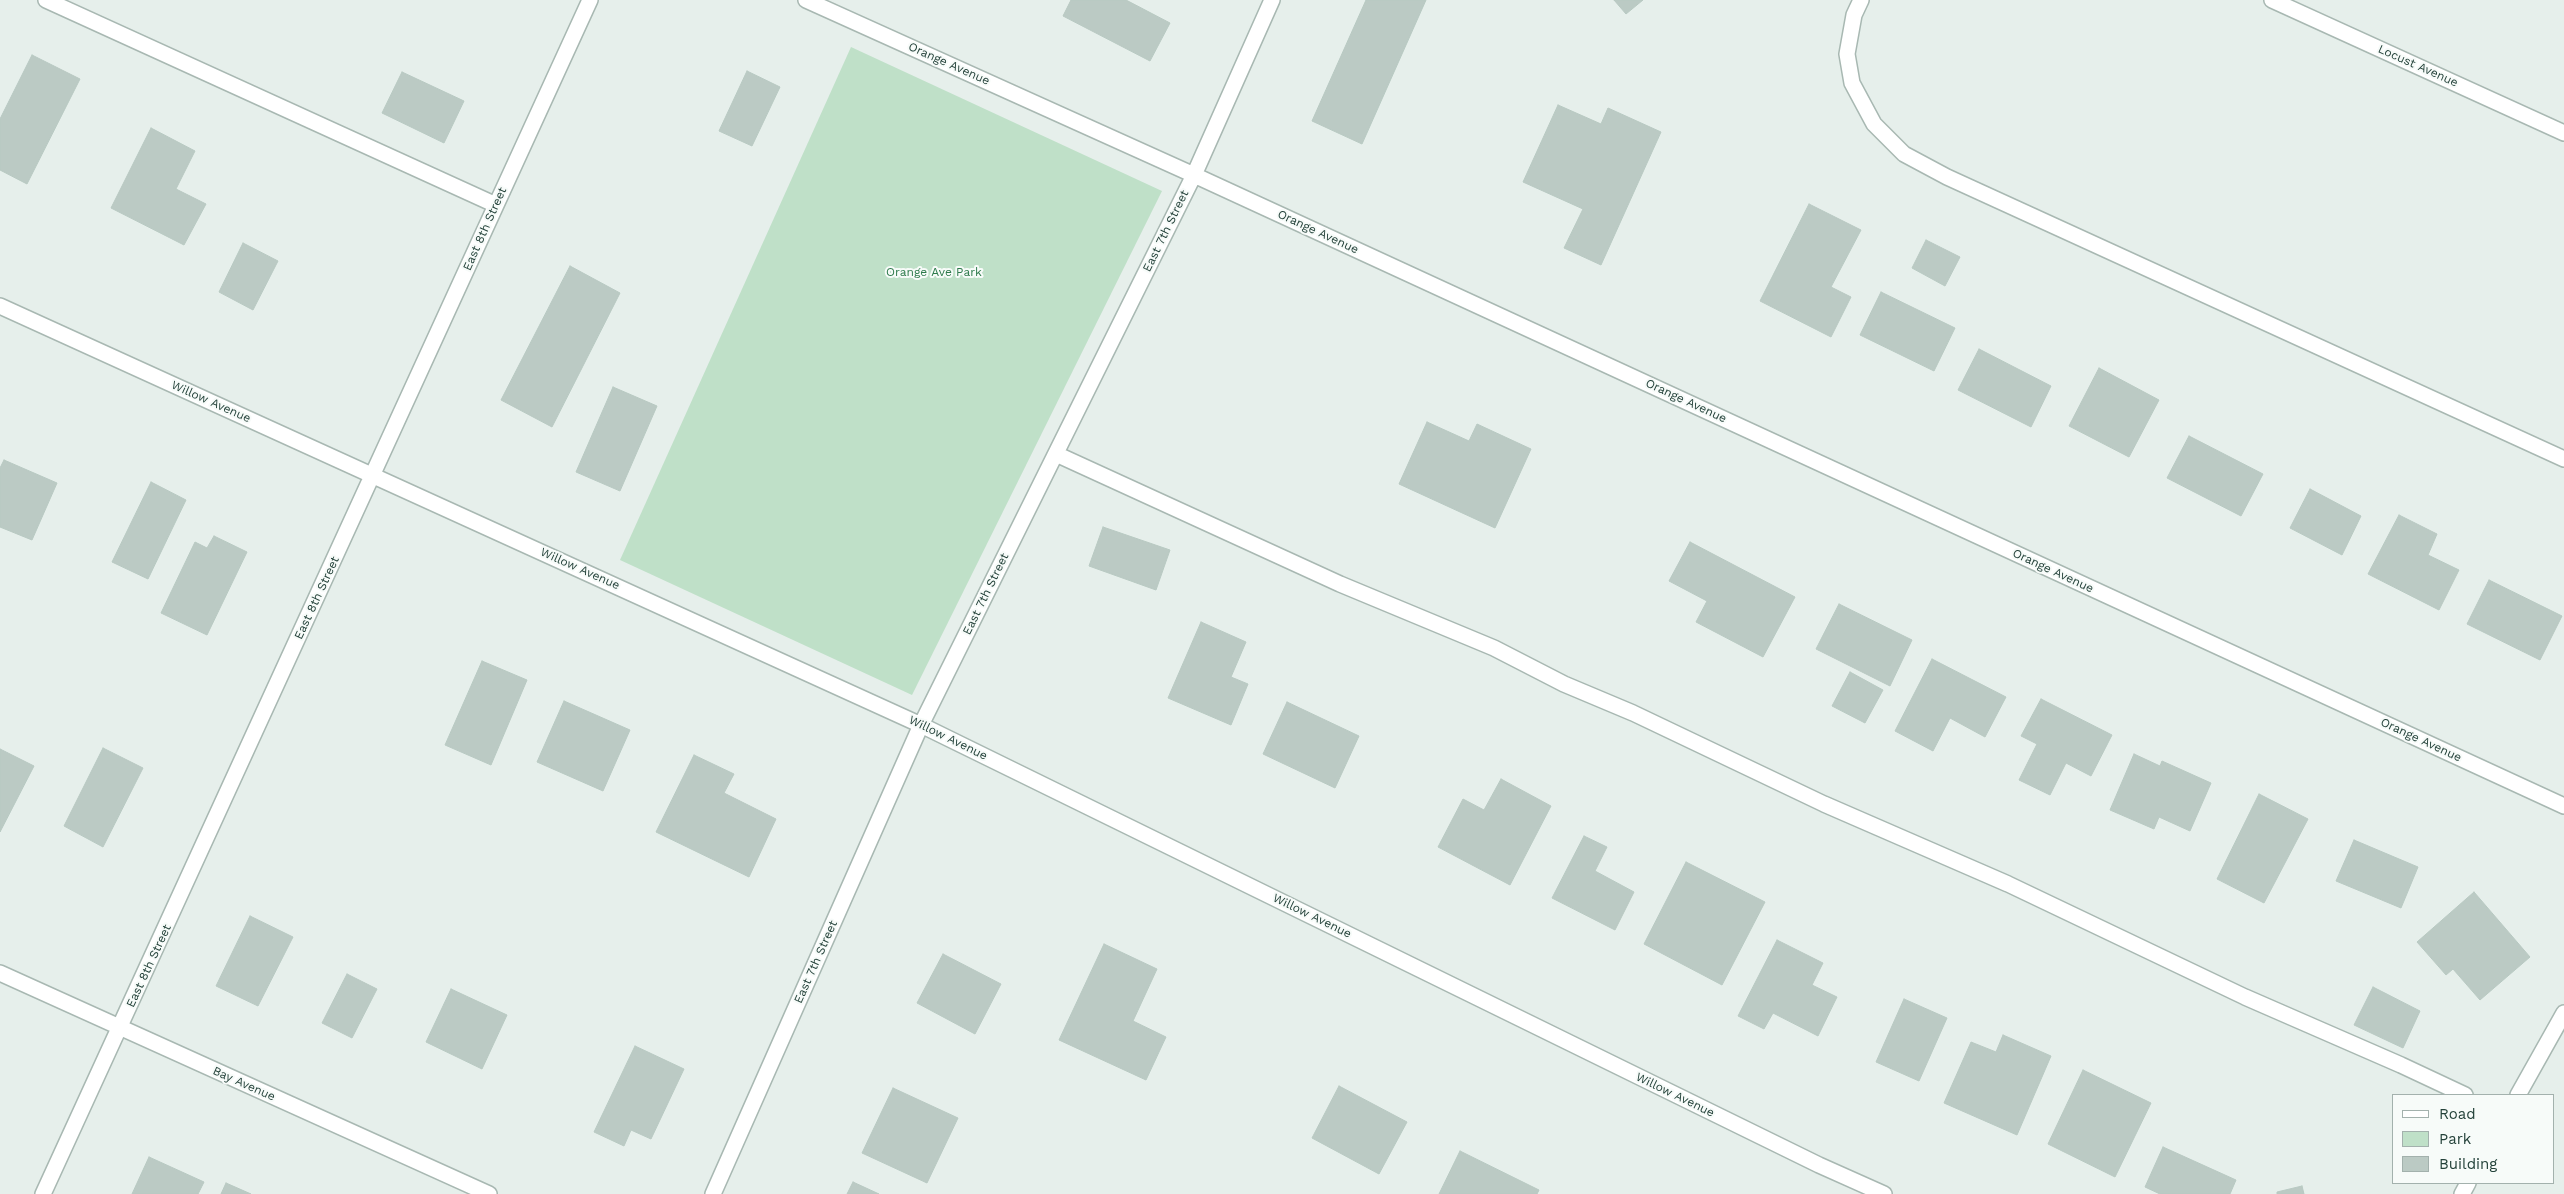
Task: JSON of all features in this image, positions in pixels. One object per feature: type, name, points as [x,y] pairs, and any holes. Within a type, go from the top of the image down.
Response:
[{"type":"street","points":[[46,0],[496,206]]},
{"type":"street","name":"East 8th Street","points":[[43,1194],[590,0]]},
{"type":"street","name":"Orange Avenue","points":[[806,0],[1194,175],[2564,806]]},
{"type":"street","name":"East 7th Street","points":[[713,1194],[921,725],[1194,175],[1272,0]]},
{"type":"street","points":[[1862,0],[1854,15],[1847,54],[1852,82],[1874,124],[1904,154],[1956,181],[2564,459]]},
{"type":"street","name":"Locust Avenue","points":[[2272,0],[2564,132]]},
{"type":"street","name":"Willow Avenue","points":[[0,306],[921,725],[1810,1161],[1884,1194]]},
{"type":"street","points":[[1056,454],[1340,584],[1494,648],[1564,684],[1633,712],[1824,804],[2008,884],[2244,997],[2463,1094]]},
{"type":"street","name":"Bay Avenue","points":[[0,973],[489,1194]]},
{"type":"street","points":[[2519,1094],[2564,1013]]},
{"type":"green space","name":"Orange Ave Park","points":[[851,47],[1162,191],[912,695],[620,560]]},
{"type":"building","points":[[1071,0],[1126,0],[1170,23],[1150,61],[1063,16]]},
{"type":"building","points":[[1366,0],[1426,0],[1362,144],[1312,121]]},
{"type":"building","points":[[1614,0],[1643,0],[1626,14]]},
{"type":"building","points":[[32,55],[80,79],[27,184],[0,170],[0,119]]},
{"type":"building","points":[[747,71],[780,87],[752,146],[719,131]]},
{"type":"building","points":[[402,72],[464,101],[444,143],[382,113]]},
{"type":"building","points":[[1558,105],[1601,124],[1608,108],[1661,132],[1601,265],[1564,248],[1583,209],[1523,182]]},
{"type":"building","points":[[151,128],[195,151],[176,189],[206,204],[184,245],[111,208]]},
{"type":"building","points":[[1809,204],[1861,230],[1831,287],[1851,297],[1831,337],[1760,301]]},
{"type":"building","points":[[1926,240],[1960,257],[1945,286],[1912,268]]},
{"type":"building","points":[[243,243],[278,261],[253,310],[219,292]]},
{"type":"building","points":[[570,266],[620,293],[552,427],[501,400]]},
{"type":"building","points":[[1881,292],[1955,328],[1934,371],[1860,335]]},
{"type":"building","points":[[1979,349],[2051,386],[2031,427],[1958,390]]},
{"type":"building","points":[[2099,368],[2159,400],[2129,457],[2069,426]]},
{"type":"building","points":[[613,387],[657,406],[620,491],[576,472]]},
{"type":"building","points":[[1427,422],[1469,441],[1477,424],[1531,449],[1495,528],[1399,484]]},
{"type":"building","points":[[2189,436],[2263,474],[2241,516],[2167,478]]},
{"type":"building","points":[[4,460],[57,483],[32,540],[0,527],[0,468]]},
{"type":"building","points":[[151,482],[186,500],[148,579],[112,562]]},
{"type":"building","points":[[2310,489],[2361,516],[2342,555],[2290,528]]},
{"type":"building","points":[[2399,515],[2437,534],[2428,555],[2459,570],[2439,610],[2368,574]]},
{"type":"building","points":[[1103,527],[1170,550],[1156,590],[1089,566]]},
{"type":"building","points":[[214,536],[247,552],[207,635],[161,613],[195,542],[207,548]]},
{"type":"building","points":[[1690,542],[1795,597],[1763,657],[1696,622],[1707,601],[1669,581]]},
{"type":"building","points":[[2489,580],[2562,616],[2540,660],[2467,624]]},
{"type":"building","points":[[1839,604],[1912,640],[1890,686],[1816,649]]},
{"type":"building","points":[[1201,622],[1246,642],[1231,677],[1248,684],[1231,725],[1168,698]]},
{"type":"building","points":[[1932,659],[2006,697],[1985,737],[1950,718],[1933,751],[1895,731]]},
{"type":"building","points":[[482,661],[527,680],[491,765],[445,745]]},
{"type":"building","points":[[1850,672],[1883,690],[1865,723],[1832,706]]},
{"type":"building","points":[[2041,699],[2112,735],[2091,776],[2066,763],[2050,795],[2019,780],[2037,744],[2021,736]]},
{"type":"building","points":[[564,701],[630,730],[603,791],[537,762]]},
{"type":"building","points":[[1287,702],[1359,736],[1335,788],[1263,754]]},
{"type":"building","points":[[103,748],[143,768],[103,847],[64,826]]},
{"type":"building","points":[[0,749],[34,766],[0,832]]},
{"type":"building","points":[[2134,754],[2160,766],[2162,761],[2211,783],[2190,831],[2159,817],[2154,829],[2110,810]]},
{"type":"building","points":[[694,755],[734,774],[724,793],[776,819],[749,877],[656,832]]},
{"type":"building","points":[[1501,779],[1551,806],[1510,885],[1438,847],[1463,799],[1484,810]]},
{"type":"building","points":[[2259,794],[2308,819],[2264,903],[2217,879]]},
{"type":"building","points":[[1584,836],[1607,847],[1595,871],[1634,892],[1615,930],[1552,898]]},
{"type":"building","points":[[2354,840],[2418,867],[2401,908],[2336,881]]},
{"type":"building","points":[[1686,862],[1765,902],[1722,985],[1644,944]]},
{"type":"building","points":[[2474,892],[2530,957],[2480,1000],[2453,969],[2446,975],[2417,942]]},
{"type":"building","points":[[250,916],[293,937],[258,1006],[216,986]]},
{"type":"building","points":[[1777,940],[1823,963],[1812,985],[1837,997],[1818,1036],[1773,1013],[1764,1029],[1738,1016]]},
{"type":"building","points":[[1104,944],[1157,969],[1133,1021],[1166,1037],[1146,1080],[1059,1040]]},
{"type":"building","points":[[943,954],[1001,984],[975,1034],[917,1003]]},
{"type":"building","points":[[347,974],[377,989],[352,1038],[322,1023]]},
{"type":"building","points":[[2373,987],[2420,1011],[2403,1048],[2354,1025]]},
{"type":"building","points":[[451,989],[507,1015],[482,1069],[426,1042]]},
{"type":"building","points":[[1904,999],[1947,1018],[1919,1081],[1876,1062]]},
{"type":"building","points":[[2003,1035],[2051,1056],[2017,1135],[1944,1103],[1971,1042],[1996,1052]]},
{"type":"building","points":[[635,1046],[684,1069],[651,1139],[631,1130],[624,1146],[594,1132]]},
{"type":"building","points":[[2083,1070],[2151,1103],[2115,1177],[2048,1144]]},
{"type":"building","points":[[1339,1086],[1407,1122],[1379,1174],[1312,1138]]},
{"type":"building","points":[[893,1088],[958,1118],[927,1183],[862,1153]]},
{"type":"building","points":[[2163,1147],[2236,1180],[2230,1194],[2160,1194],[2145,1187]]},
{"type":"building","points":[[1460,1151],[1539,1190],[1537,1194],[1439,1194]]},
{"type":"building","points":[[149,1157],[204,1182],[198,1194],[132,1194]]},
{"type":"building","points":[[853,1182],[879,1194],[847,1194]]},
{"type":"building","points":[[226,1183],[251,1194],[221,1194]]},
{"type":"building","points":[[2302,1186],[2304,1194],[2277,1194],[2277,1192]]}]
